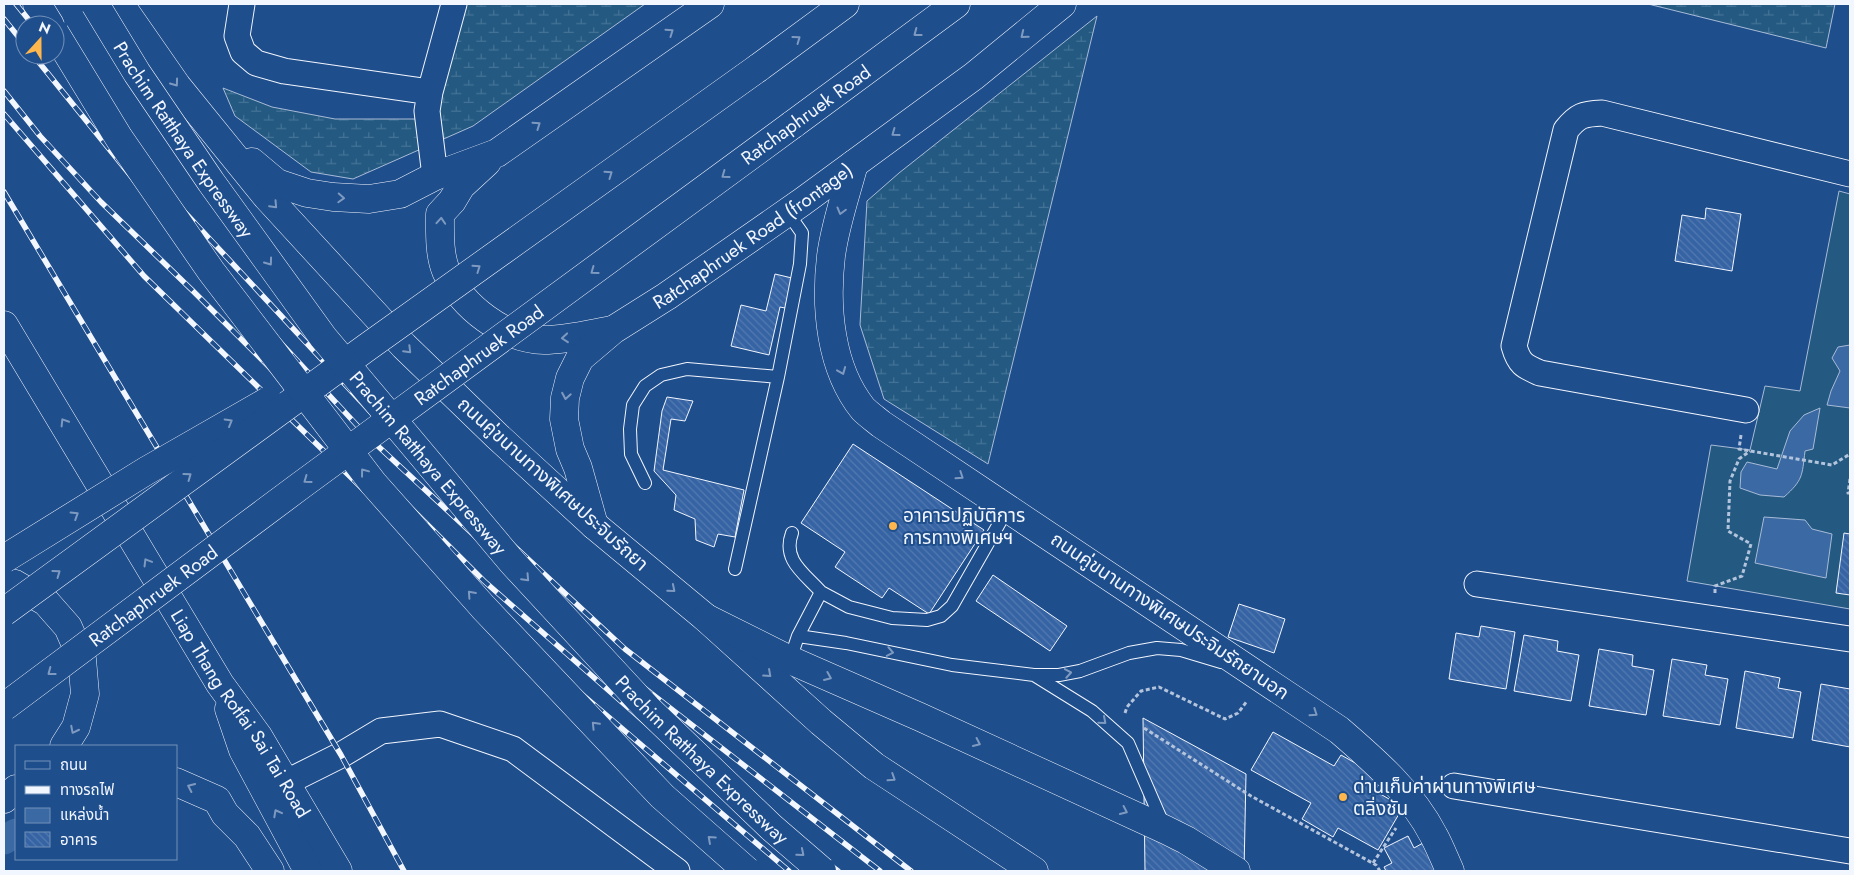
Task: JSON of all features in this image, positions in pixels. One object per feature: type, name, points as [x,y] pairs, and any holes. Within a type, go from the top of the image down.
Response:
[{"type":"main road","points":[[37,4],[44,15]]},
{"type":"main road","points":[[83,4],[146,43]]},
{"type":"main road","name":"Prachim Ratthaya Expressway","points":[[95,4],[137,73],[211,182],[323,337],[348,367],[512,562],[647,708],[771,827],[822,871]]},
{"type":"main road","name":"ถนนคู่ขนานทางพิเศษประจิมรัถยา","points":[[120,4],[146,43],[209,127],[267,197],[404,346],[497,436],[594,525],[706,618],[821,722],[874,766],[1034,871]]},
{"type":"main road","points":[[613,330],[544,340],[518,336],[489,320],[462,299],[446,270],[441,244],[440,214],[452,201],[461,186],[497,153],[710,4]]},
{"type":"main road","points":[[4,612],[366,348],[845,4]]},
{"type":"main road","name":"Ratchaphruek Road","points":[[4,707],[300,486],[956,4]]},
{"type":"main road","name":"Ratchaphruek Road (frontage)","points":[[594,525],[578,468],[570,448],[564,419],[564,398],[570,378],[580,358],[613,330],[667,296],[788,213],[974,76],[1062,4]]},
{"type":"main road","points":[[65,49],[119,138],[211,271],[373,483],[483,607],[662,796],[747,871]]},
{"type":"main road","points":[[209,127],[277,183],[307,193],[334,198],[369,199],[400,194],[436,176],[497,153]]},
{"type":"main road","name":"ถนนคู่ขนานทางพิเศษประจิมรัถยานอก","points":[[854,164],[840,214],[832,256],[830,296],[832,327],[839,367],[850,390],[864,410],[881,424],[1339,730],[1378,763],[1412,803],[1434,835],[1450,871]]},
{"type":"main road","name":"Liap Thang Rotfai Sai Tai Road","points":[[4,326],[220,684],[258,736],[338,871]]},
{"type":"main road","points":[[4,559],[233,420],[366,348]]},
{"type":"main road","points":[[4,581],[16,584],[46,602],[68,627],[82,659],[85,694],[76,727],[65,745]]},
{"type":"main road","points":[[706,618],[794,648],[920,717],[1186,840],[1236,871]]},
{"type":"main road","points":[[220,684],[243,750],[308,871]]},
{"type":"main road","points":[[178,783],[217,800],[233,804],[257,824],[296,871]]},
{"type":"main road","points":[[4,799],[15,790]]},
{"type":"main road","points":[[217,800],[225,814],[247,836],[270,871]]},
{"type":"street","points":[[242,4],[237,36],[243,52],[256,63],[284,71],[430,92]]},
{"type":"street","points":[[436,176],[427,111],[430,92],[454,4]]},
{"type":"street","points":[[1746,410],[1540,374],[1528,368],[1518,359],[1514,346],[1566,130],[1576,118],[1587,114],[1602,113],[1850,174]]},
{"type":"street","points":[[1477,584],[1850,639]]},
{"type":"street","points":[[285,783],[340,755],[381,731],[440,724],[513,748],[677,871]]},
{"type":"street","points":[[1454,786],[1850,851]]},
{"type":"lane","points":[[735,568],[778,377],[800,264],[802,233],[788,213]]},
{"type":"lane","points":[[645,483],[631,454],[630,428],[633,406],[645,386],[661,375],[687,368],[778,377]]},
{"type":"lane","points":[[792,533],[788,543],[791,559],[821,592],[849,607],[892,618],[927,620],[941,616],[952,606],[1008,508]]},
{"type":"lane","points":[[794,648],[821,592]]},
{"type":"lane","points":[[794,648],[846,643],[952,665],[1034,675],[1060,675],[1080,671],[1129,653],[1157,648],[1181,650],[1258,675]]},
{"type":"lane","points":[[1034,675],[1092,711],[1128,743],[1166,830]]},
{"type":"path","points":[[1746,410],[1739,448],[1832,465],[1850,454]]},
{"type":"path","points":[[1713,620],[1715,586],[1742,576],[1750,544],[1728,531],[1730,481],[1739,459],[1750,451]]},
{"type":"path","points":[[1850,479],[1848,493],[1850,493]]},
{"type":"path","points":[[1124,716],[1127,707],[1141,691],[1159,686],[1225,719],[1238,713],[1258,675]]},
{"type":"path","points":[[1141,726],[1251,796],[1373,863],[1380,871]]},
{"type":"path","points":[[1373,863],[1412,803]]},
{"type":"green space","points":[[464,4],[645,4],[473,126],[353,179],[311,172],[235,116],[223,88],[272,107],[335,119],[433,119]]},
{"type":"green space","points":[[1648,4],[1835,4],[1826,48]]},
{"type":"green space","points":[[1097,16],[988,464],[884,399],[860,325],[867,201],[899,173]]},
{"type":"green space","points":[[1839,191],[1850,194],[1850,609],[1687,581],[1711,445],[1750,450],[1765,386],[1800,391]]},
{"type":"water","points":[[1850,345],[1850,408],[1827,405],[1840,371],[1832,358],[1838,347]]},
{"type":"water","points":[[1820,408],[1813,449],[1805,451],[1798,482],[1784,497],[1760,495],[1740,488],[1741,472],[1747,462],[1777,469],[1790,431],[1804,415]]},
{"type":"water","points":[[1764,517],[1805,520],[1812,529],[1832,534],[1826,578],[1755,563]]},
{"type":"building","points":[[1706,208],[1741,214],[1732,271],[1675,261],[1682,215],[1705,219]]},
{"type":"building","points":[[775,274],[792,278],[785,308],[780,307],[769,355],[731,346],[741,305],[766,311]]},
{"type":"building","points":[[667,397],[693,401],[685,421],[671,419],[663,470],[744,490],[735,537],[718,534],[714,547],[696,540],[695,519],[674,510],[676,495],[654,471],[662,411]]},
{"type":"building","name":"อาคารปฏิบัติการ การทางพิเศษฯ","points":[[853,444],[984,530],[929,614],[889,588],[882,598],[835,567],[845,552],[801,523]]},
{"type":"building","points":[[1844,533],[1850,534],[1850,595],[1836,593]]},
{"type":"building","points":[[993,575],[1067,626],[1050,651],[976,601]]},
{"type":"building","points":[[1239,604],[1285,619],[1274,653],[1228,637]]},
{"type":"building","points":[[1481,626],[1515,632],[1506,689],[1449,679],[1456,633],[1479,637]]},
{"type":"building","points":[[1524,635],[1558,641],[1557,651],[1579,655],[1571,701],[1514,691]]},
{"type":"building","points":[[1599,649],[1633,655],[1632,666],[1654,670],[1646,715],[1589,706]]},
{"type":"building","points":[[1672,659],[1707,665],[1705,675],[1728,679],[1720,725],[1663,716]]},
{"type":"building","points":[[1745,671],[1780,678],[1778,688],[1801,692],[1793,738],[1736,728]]},
{"type":"building","points":[[1821,684],[1850,689],[1850,747],[1812,740]]},
{"type":"building","points":[[1143,718],[1246,774],[1244,871],[1145,871]]},
{"type":"building","name":"ด่านเก็บค่าผ่านทางพิเศษ ตลิ่งชัน","points":[[1273,732],[1334,766],[1341,755],[1382,778],[1375,791],[1403,807],[1378,850],[1338,828],[1333,837],[1302,819],[1311,803],[1251,770]]},
{"type":"building","points":[[1408,836],[1414,848],[1423,843],[1438,871],[1386,871],[1384,867],[1392,863],[1384,848]]},
{"type":"waterway","points":[[4,840],[15,834]]},
{"type":"railway","points":[[16,4],[25,15]]},
{"type":"railway","points":[[4,19],[15,33]]},
{"type":"railway","points":[[65,64],[179,206],[379,421],[625,649],[911,871]]},
{"type":"railway","points":[[41,65],[165,218],[366,435],[612,663],[880,871]]},
{"type":"railway","points":[[4,91],[40,136],[101,202],[484,581],[664,739],[838,871]]},
{"type":"railway","points":[[4,114],[144,276],[367,493],[564,679],[789,871]]},
{"type":"railway","points":[[4,192],[341,755],[404,871]]},
{"type":"place","name":"อาคารปฏิบัติการ การทางพิเศษฯ","points":[[893,526]]},
{"type":"place","name":"ด่านเก็บค่าผ่านทางพิเศษ ตลิ่งชัน","points":[[1343,797]]}]
